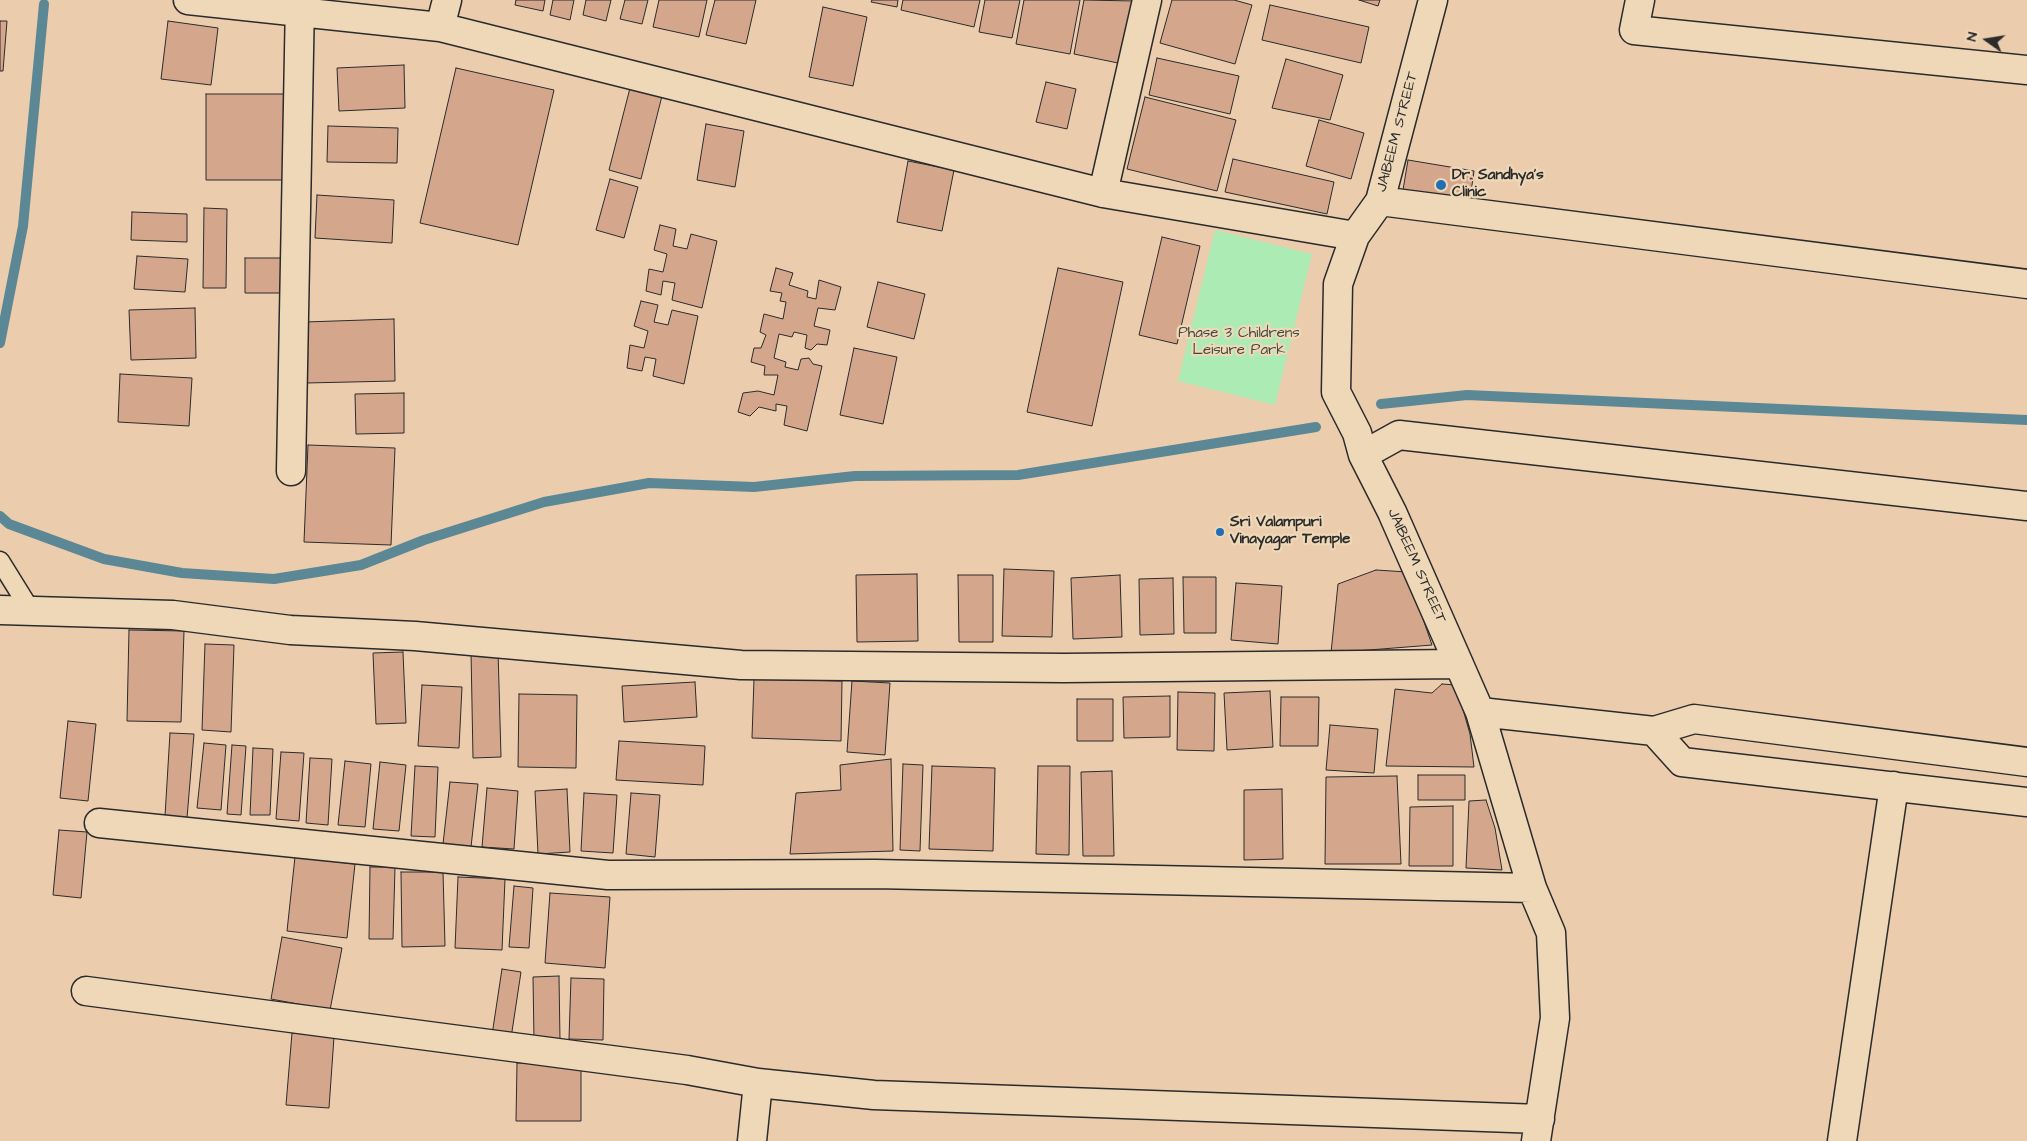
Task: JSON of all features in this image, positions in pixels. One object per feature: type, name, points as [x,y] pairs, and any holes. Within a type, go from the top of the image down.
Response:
[{"type":"street","points":[[188,0],[299,6],[440,27],[1104,193],[1355,236]]},
{"type":"street","points":[[440,27],[447,0]]},
{"type":"street","points":[[1104,193],[1148,0]]},
{"type":"street","name":"JAIBEEM STREET","points":[[1432,0],[1380,201],[1355,236],[1338,284],[1336,392],[1392,512],[1480,712],[1532,888],[1551,933],[1555,1018],[1538,1130]]},
{"type":"street","points":[[1640,0],[1634,30],[2027,70]]},
{"type":"street","points":[[291,471],[299,6]]},
{"type":"street","points":[[1380,201],[2027,284]]},
{"type":"street","points":[[1360,444],[1399,435],[2027,506]]},
{"type":"street","points":[[0,610],[173,615],[290,630],[415,636],[741,665],[1064,668],[1458,664]]},
{"type":"street","points":[[1480,712],[1654,731],[1694,719],[2027,762]]},
{"type":"street","points":[[1654,731],[1682,762],[2027,802]]},
{"type":"street","points":[[1842,1141],[1894,786]]},
{"type":"street","points":[[99,823],[608,875],[885,874],[1532,888]]},
{"type":"street","points":[[86,991],[686,1070],[758,1083],[874,1095],[1538,1130]]},
{"type":"street","points":[[752,1141],[758,1083]]},
{"type":"lane","points":[[0,561],[31,611]]},
{"type":"green space","name":"Phase 3 Childrens Leisure Park","points":[[1215,230],[1312,254],[1275,405],[1178,381]]},
{"type":"building","points":[[516,0],[545,0],[543,11],[515,5]]},
{"type":"building","points":[[553,0],[574,0],[570,20],[550,15]]},
{"type":"building","points":[[586,0],[611,0],[606,21],[583,15]]},
{"type":"building","points":[[625,0],[648,0],[642,24],[620,19]]},
{"type":"building","points":[[659,0],[707,0],[699,37],[653,27]]},
{"type":"building","points":[[715,0],[756,0],[746,44],[706,35]]},
{"type":"building","points":[[872,0],[898,0],[897,7],[871,2]]},
{"type":"building","points":[[903,0],[980,0],[974,27],[901,10]]},
{"type":"building","points":[[985,0],[1020,0],[1012,38],[979,32]]},
{"type":"building","points":[[1024,0],[1080,0],[1070,54],[1016,44]]},
{"type":"building","points":[[1084,0],[1135,1],[1123,64],[1074,54]]},
{"type":"building","points":[[1172,0],[1234,0],[1252,5],[1235,64],[1160,43]]},
{"type":"building","points":[[1359,0],[1380,0],[1378,6]]},
{"type":"building","points":[[1270,5],[1369,27],[1361,63],[1262,40]]},
{"type":"building","points":[[823,7],[867,17],[853,86],[809,77]]},
{"type":"building","points":[[0,21],[7,21],[3,71],[0,71]]},
{"type":"building","points":[[168,21],[218,28],[211,85],[161,79]]},
{"type":"building","points":[[1157,58],[1239,76],[1230,114],[1149,95]]},
{"type":"building","points":[[1286,59],[1343,75],[1330,120],[1272,108]]},
{"type":"building","points":[[404,65],[405,108],[339,111],[337,68]]},
{"type":"building","points":[[456,68],[554,90],[518,245],[420,223]]},
{"type":"building","points":[[1046,82],[1076,89],[1067,129],[1036,122]]},
{"type":"building","points":[[630,88],[662,96],[641,179],[609,170]]},
{"type":"building","points":[[206,94],[291,94],[291,180],[206,180]]},
{"type":"building","points":[[1145,97],[1236,120],[1217,191],[1127,169]]},
{"type":"building","points":[[1319,120],[1364,133],[1351,179],[1306,166]]},
{"type":"building","points":[[706,124],[744,131],[735,187],[697,180]]},
{"type":"building","points":[[328,126],[398,128],[397,163],[327,162]]},
{"type":"building","points":[[1233,159],[1334,182],[1327,214],[1225,192]]},
{"type":"building","points":[[1408,160],[1474,171],[1469,206],[1402,196]]},
{"type":"building","points":[[908,161],[954,170],[942,231],[897,222]]},
{"type":"building","points":[[610,179],[638,187],[624,238],[596,230]]},
{"type":"building","points":[[317,195],[394,200],[392,243],[315,238]]},
{"type":"building","points":[[204,208],[227,209],[226,288],[203,288]]},
{"type":"building","points":[[132,212],[187,214],[187,242],[131,240]]},
{"type":"building","points":[[660,225],[676,229],[673,246],[687,249],[691,234],[717,241],[702,308],[672,300],[675,283],[663,281],[661,295],[646,291],[649,269],[663,272],[667,254],[654,250]]},
{"type":"building","points":[[1162,237],[1200,246],[1177,344],[1139,335]]},
{"type":"building","points":[[137,256],[188,259],[185,292],[134,289]]},
{"type":"building","points":[[245,258],[284,258],[284,293],[245,293]]},
{"type":"building","points":[[776,268],[793,273],[789,285],[808,291],[807,297],[816,299],[819,280],[841,287],[835,310],[818,308],[814,326],[830,330],[827,345],[817,344],[811,350],[805,348],[807,335],[794,332],[792,337],[779,334],[774,358],[786,362],[785,367],[798,370],[801,359],[809,358],[813,364],[822,366],[807,431],[784,425],[787,406],[776,404],[776,411],[759,407],[750,416],[738,412],[743,393],[758,391],[774,395],[778,375],[764,375],[765,366],[751,362],[754,348],[761,348],[766,335],[760,332],[764,314],[783,319],[786,302],[780,301],[782,293],[770,291]]},
{"type":"building","points":[[1058,268],[1123,282],[1092,426],[1027,412]]},
{"type":"building","points":[[878,282],[925,294],[914,339],[867,327]]},
{"type":"building","points":[[641,301],[658,305],[654,322],[668,325],[672,310],[698,316],[684,384],[653,376],[656,359],[645,357],[642,371],[627,368],[630,345],[644,348],[648,331],[634,326]]},
{"type":"building","points":[[195,308],[196,358],[131,360],[129,310]]},
{"type":"building","points":[[394,319],[395,381],[306,383],[305,322]]},
{"type":"building","points":[[854,348],[897,357],[883,424],[840,415]]},
{"type":"building","points":[[120,374],[192,378],[189,426],[118,422]]},
{"type":"building","points":[[404,393],[404,433],[356,434],[355,394]]},
{"type":"building","points":[[308,445],[395,448],[391,545],[304,542]]},
{"type":"building","points":[[1004,569],[1054,571],[1052,637],[1002,636]]},
{"type":"building","points":[[1376,570],[1407,572],[1432,645],[1331,653],[1338,584]]},
{"type":"building","points":[[917,574],[918,641],[857,642],[856,575]]},
{"type":"building","points":[[958,575],[993,575],[993,642],[959,642]]},
{"type":"building","points":[[1120,575],[1122,637],[1073,639],[1071,578]]},
{"type":"building","points":[[1183,577],[1216,577],[1216,633],[1184,633]]},
{"type":"building","points":[[1173,578],[1174,634],[1140,635],[1139,579]]},
{"type":"building","points":[[1236,583],[1282,586],[1278,644],[1231,640]]},
{"type":"building","points":[[129,630],[184,631],[181,722],[127,721]]},
{"type":"building","points":[[205,644],[234,645],[231,732],[202,730]]},
{"type":"building","points":[[498,650],[501,757],[473,758],[471,651]]},
{"type":"building","points":[[403,652],[406,723],[376,724],[373,653]]},
{"type":"building","points":[[754,679],[842,681],[841,741],[752,738]]},
{"type":"building","points":[[852,681],[890,683],[885,755],[847,752]]},
{"type":"building","points":[[695,682],[697,717],[624,722],[622,686]]},
{"type":"building","points":[[1442,684],[1456,685],[1470,734],[1474,767],[1386,766],[1395,689],[1432,693]]},
{"type":"building","points":[[422,685],[462,687],[459,748],[418,746]]},
{"type":"building","points":[[1270,691],[1273,747],[1227,750],[1224,693]]},
{"type":"building","points":[[1178,692],[1215,693],[1214,751],[1177,750]]},
{"type":"building","points":[[519,694],[577,695],[576,768],[518,767]]},
{"type":"building","points":[[1170,696],[1170,737],[1124,738],[1123,697]]},
{"type":"building","points":[[1281,697],[1319,697],[1318,746],[1280,746]]},
{"type":"building","points":[[1077,699],[1113,699],[1113,741],[1077,741]]},
{"type":"building","points":[[68,721],[96,724],[88,801],[60,798]]},
{"type":"building","points":[[1330,725],[1378,729],[1374,773],[1326,770]]},
{"type":"building","points":[[170,733],[194,734],[187,818],[165,816]]},
{"type":"building","points":[[619,741],[705,746],[703,785],[616,780]]},
{"type":"building","points":[[204,743],[226,745],[221,810],[197,808]]},
{"type":"building","points":[[232,745],[246,746],[241,815],[227,814]]},
{"type":"building","points":[[253,748],[273,749],[270,815],[250,815]]},
{"type":"building","points":[[281,752],[304,753],[299,821],[276,819]]},
{"type":"building","points":[[310,758],[332,759],[328,825],[306,823]]},
{"type":"building","points":[[891,759],[893,851],[790,854],[796,793],[841,790],[840,765]]},
{"type":"building","points":[[345,761],[371,764],[365,827],[338,825]]},
{"type":"building","points":[[380,762],[406,765],[399,831],[373,829]]},
{"type":"building","points":[[903,764],[923,765],[920,851],[900,850]]},
{"type":"building","points":[[415,766],[438,767],[435,837],[411,836]]},
{"type":"building","points":[[932,766],[995,768],[993,851],[929,849]]},
{"type":"building","points":[[1038,766],[1070,766],[1069,855],[1036,854]]},
{"type":"building","points":[[1112,771],[1114,856],[1083,856],[1081,772]]},
{"type":"building","points":[[1418,775],[1465,775],[1465,800],[1418,800]]},
{"type":"building","points":[[1397,776],[1401,864],[1325,864],[1326,777]]},
{"type":"building","points":[[450,782],[478,784],[471,847],[443,844]]},
{"type":"building","points":[[487,788],[518,791],[514,849],[482,847]]},
{"type":"building","points":[[567,789],[570,852],[538,854],[535,791]]},
{"type":"building","points":[[1282,789],[1283,859],[1244,860],[1244,790]]},
{"type":"building","points":[[584,793],[617,795],[613,853],[581,851]]},
{"type":"building","points":[[631,793],[660,795],[655,857],[626,854]]},
{"type":"building","points":[[1486,800],[1495,828],[1502,870],[1466,868],[1469,801]]},
{"type":"building","points":[[1453,806],[1453,866],[1409,866],[1410,807]]},
{"type":"building","points":[[59,830],[87,832],[81,898],[53,895]]},
{"type":"building","points":[[295,857],[355,864],[347,938],[287,931]]},
{"type":"building","points":[[370,867],[395,867],[393,939],[369,939]]},
{"type":"building","points":[[401,872],[443,872],[445,946],[402,947]]},
{"type":"building","points":[[458,877],[505,879],[502,950],[455,948]]},
{"type":"building","points":[[514,886],[533,888],[529,948],[509,947]]},
{"type":"building","points":[[550,893],[610,897],[605,968],[545,963]]},
{"type":"building","points":[[282,937],[342,948],[330,1010],[271,999]]},
{"type":"building","points":[[502,969],[521,972],[511,1038],[492,1035]]},
{"type":"building","points":[[559,976],[560,1041],[534,1041],[533,977]]},
{"type":"building","points":[[571,978],[604,979],[603,1040],[569,1039]]},
{"type":"building","points":[[292,1033],[334,1037],[329,1108],[286,1105]]},
{"type":"building","points":[[517,1063],[581,1063],[581,1121],[516,1121]]},
{"type":"waterway","points":[[0,343],[23,226],[44,4]]},
{"type":"waterway","points":[[1381,404],[1467,395],[2027,420]]},
{"type":"waterway","points":[[0,516],[9,524],[104,559],[182,573],[274,579],[361,565],[424,540],[544,502],[649,483],[754,487],[855,476],[1018,475],[1316,427]]},
{"type":"place","name":"Dr. Sandhya's Clinic","points":[[1441,185]]},
{"type":"place","name":"Sri Valampuri Vinayagar Temple","points":[[1220,532]]}]
